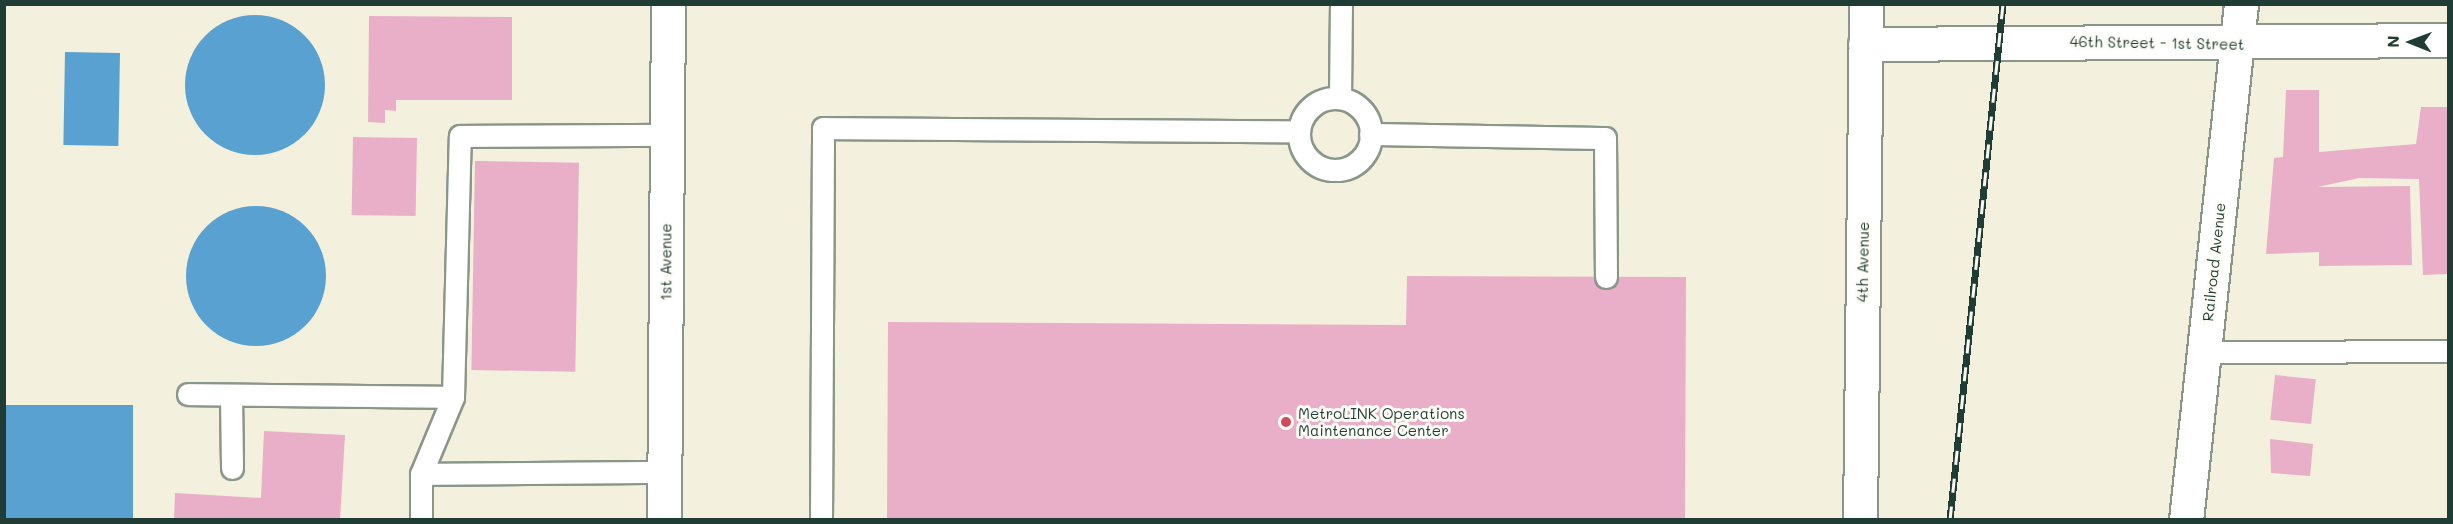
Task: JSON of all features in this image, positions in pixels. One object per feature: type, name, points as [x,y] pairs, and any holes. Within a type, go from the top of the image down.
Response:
[{"type":"street","name":"1st Avenue","points":[[664,519],[668,4]]},
{"type":"street","name":"4th Avenue","points":[[1860,519],[1866,4]]},
{"type":"street","name":"Railroad Avenue","points":[[2186,519],[2241,4]]},
{"type":"street","name":"46th Street - 1st Street","points":[[1865,44],[1999,40],[2237,45],[2448,40]]},
{"type":"lane","points":[[1340,98],[1341,4]]},
{"type":"lane","points":[[1340,98],[1363,111],[1370,134],[1363,158],[1332,171],[1304,155],[1299,131],[1303,116],[1316,103],[1340,98]]},
{"type":"lane","points":[[821,519],[824,128],[1299,131]]},
{"type":"lane","points":[[1370,134],[1605,138],[1606,277]]},
{"type":"lane","points":[[421,519],[421,474],[453,397],[460,136],[667,135]]},
{"type":"lane","points":[[2204,352],[2448,351]]},
{"type":"lane","points":[[188,394],[453,397]]},
{"type":"lane","points":[[231,395],[232,468]]},
{"type":"lane","points":[[421,474],[664,472]]},
{"type":"water","points":[[255,15],[282,21],[294,27],[304,36],[313,46],[319,58],[325,85],[319,112],[313,124],[304,134],[294,143],[282,149],[255,155],[228,149],[216,143],[206,134],[197,124],[191,112],[185,85],[191,58],[197,46],[206,36],[216,27],[228,21]]},
{"type":"water","points":[[65,52],[120,53],[118,146],[63,145]]},
{"type":"water","points":[[256,206],[283,212],[295,218],[305,227],[314,237],[320,249],[326,276],[320,303],[314,315],[305,325],[295,334],[283,340],[256,346],[229,340],[217,334],[207,325],[198,315],[192,303],[186,276],[192,249],[198,237],[207,227],[217,218],[229,212]]},
{"type":"water","points":[[5,405],[133,405],[133,519],[5,519]]},
{"type":"building","points":[[369,16],[512,17],[512,100],[396,100],[396,111],[385,110],[385,123],[368,122]]},
{"type":"building","points":[[2286,90],[2319,90],[2319,152],[2416,144],[2421,107],[2448,107],[2448,274],[2423,275],[2419,179],[2359,178],[2318,187],[2410,186],[2412,265],[2319,266],[2319,252],[2266,254],[2274,158],[2283,157]]},
{"type":"building","points":[[353,137],[417,138],[416,216],[352,215]]},
{"type":"building","points":[[475,161],[579,163],[575,372],[471,370]]},
{"type":"building","name":"MetroLINK Operations Maintenance Center","points":[[1407,276],[1686,277],[1685,520],[887,520],[888,322],[1406,325]]},
{"type":"building","points":[[2275,375],[2316,379],[2311,424],[2270,420]]},
{"type":"building","points":[[264,431],[345,435],[340,520],[174,520],[175,493],[261,498]]},
{"type":"building","points":[[2270,439],[2313,444],[2310,476],[2271,473]]},
{"type":"railway","points":[[1950,520],[2003,4]]},
{"type":"place","name":"MetroLINK Operations Maintenance Center","points":[[1286,422]]}]
